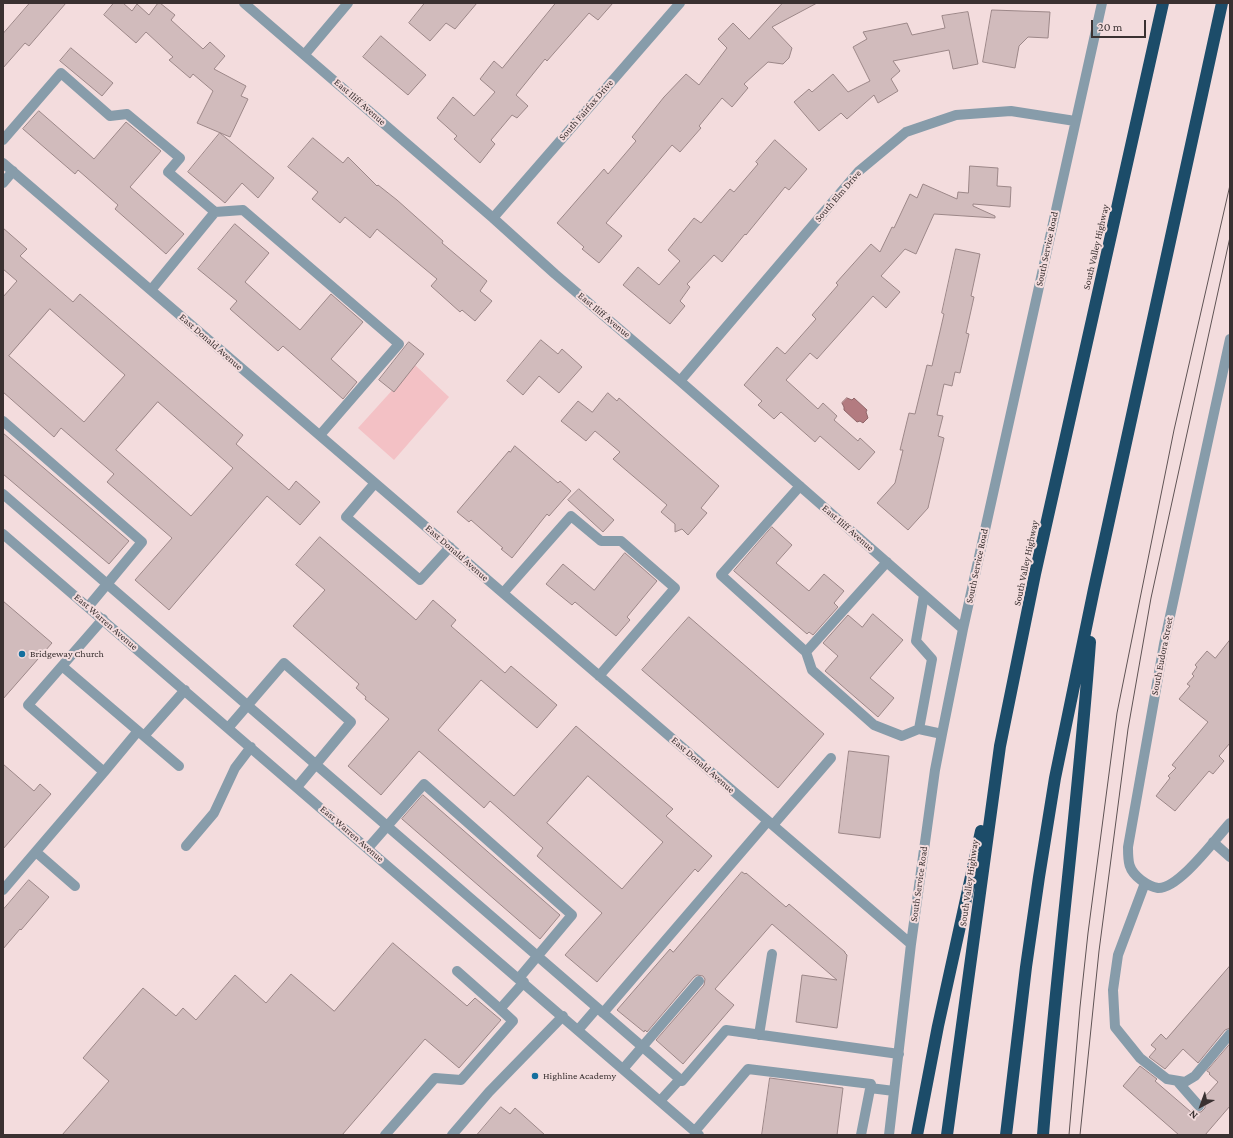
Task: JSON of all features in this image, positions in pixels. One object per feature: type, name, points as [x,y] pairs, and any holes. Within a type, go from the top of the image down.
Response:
[{"type":"highway","name":"South Valley Highway","points":[[947,1135],[1000,746],[1035,574],[1163,3]]},
{"type":"highway","points":[[1006,1135],[1026,966],[1056,778],[1094,588],[1222,3]]},
{"type":"highway","points":[[1043,1135],[1057,975],[1083,739],[1094,588]]},
{"type":"highway","points":[[917,1135],[938,1026],[1000,746]]},
{"type":"street","name":"East Iliff Avenue","points":[[244,3],[305,54],[555,274],[963,628]]},
{"type":"street","points":[[305,54],[348,3]]},
{"type":"street","name":"South Fairfax Drive","points":[[493,218],[680,3]]},
{"type":"street","name":"South Service Road","points":[[889,1135],[911,944],[942,734],[963,628],[1102,3]]},
{"type":"street","points":[[3,140],[61,73],[110,116],[127,114],[180,158],[168,172],[215,212],[243,210],[399,344],[320,435]]},
{"type":"street","name":"South Elm Drive","points":[[680,381],[859,171],[906,132],[956,114],[1011,111],[1075,121]]},
{"type":"street","name":"East Donald Avenue","points":[[3,163],[911,944]]},
{"type":"street","points":[[3,183],[13,172]]},
{"type":"street","points":[[151,290],[215,212]]},
{"type":"street","name":"South Eudora Street","points":[[1145,883],[1134,874],[1128,862],[1128,847],[1164,644],[1225,383],[1230,339]]},
{"type":"street","points":[[3,421],[142,542],[88,607]]},
{"type":"street","points":[[375,483],[346,517],[420,580],[450,547]]},
{"type":"street","points":[[800,486],[721,575],[806,652],[812,670],[874,725],[902,736],[919,729],[942,734]]},
{"type":"street","points":[[3,494],[680,1079]]},
{"type":"street","points":[[503,593],[571,516],[601,541],[622,541],[675,588],[599,676]]},
{"type":"street","name":"East Warren Avenue","points":[[3,534],[297,786],[697,1133]]},
{"type":"street","points":[[806,652],[887,562]]},
{"type":"street","points":[[919,729],[932,659],[916,641],[924,595]]},
{"type":"street","points":[[103,619],[28,705],[104,772]]},
{"type":"street","points":[[228,728],[284,663],[351,722],[297,786]]},
{"type":"street","points":[[62,666],[179,766]]},
{"type":"street","points":[[3,890],[104,772],[185,690]]},
{"type":"street","points":[[186,846],[214,813],[235,768],[250,747]]},
{"type":"street","points":[[578,1030],[600,1010],[831,758]]},
{"type":"street","points":[[368,848],[424,784],[572,915],[537,956],[500,1010]]},
{"type":"street","points":[[1230,823],[1187,871],[1170,885],[1158,888],[1145,883],[1118,955],[1114,990],[1115,1027],[1140,1058],[1167,1080],[1185,1082],[1195,1076],[1230,1034]]},
{"type":"street","points":[[1213,842],[1230,857]]},
{"type":"street","points":[[36,852],[75,886]]},
{"type":"street","points":[[759,1035],[772,954]]},
{"type":"street","points":[[385,1135],[435,1078],[461,1080],[513,1021],[457,971]]},
{"type":"street","points":[[623,1069],[699,981]]},
{"type":"street","points":[[452,1135],[490,1092],[563,1016]]},
{"type":"street","points":[[660,1101],[680,1079],[682,1081],[726,1030],[899,1054]]},
{"type":"street","points":[[697,1133],[748,1069],[870,1084],[861,1135]]},
{"type":"street","points":[[1177,1081],[1199,1106]]},
{"type":"street","points":[[870,1088],[894,1091]]},
{"type":"shaded area","points":[[415,365],[449,397],[394,460],[358,428]]},
{"type":"shaded area","points":[[847,398],[852,400],[854,398],[867,410],[866,412],[868,418],[863,423],[860,421],[857,422],[844,410],[842,403]]},
{"type":"building","points":[[30,3],[66,3],[29,46],[25,43],[3,68],[3,34]]},
{"type":"building","points":[[114,3],[123,3],[132,11],[137,4],[149,15],[158,3],[160,3],[175,15],[171,20],[203,49],[210,42],[225,56],[214,69],[246,86],[241,96],[248,99],[230,137],[197,123],[213,91],[193,74],[190,78],[169,60],[173,57],[146,32],[136,43],[104,15]]},
{"type":"building","points":[[425,3],[477,3],[455,29],[446,23],[430,41],[409,23]]},
{"type":"building","points":[[556,3],[613,3],[598,20],[589,13],[547,61],[545,59],[516,95],[528,106],[517,118],[512,115],[491,140],[495,144],[480,163],[454,139],[457,136],[437,118],[453,97],[474,116],[495,92],[480,79],[494,61],[502,68]]},
{"type":"building","points":[[783,3],[817,3],[772,27],[792,48],[789,58],[783,64],[768,62],[744,84],[748,88],[732,107],[722,98],[699,126],[701,128],[680,152],[672,145],[606,223],[622,236],[599,263],[582,249],[584,247],[557,223],[604,169],[608,174],[636,141],[632,137],[664,97],[686,74],[699,85],[727,48],[718,39],[733,23],[749,39]]},
{"type":"building","points":[[992,10],[1050,12],[1048,38],[1028,37],[1019,46],[1015,68],[983,62]]},
{"type":"building","points":[[968,12],[978,64],[953,69],[949,50],[893,61],[900,71],[891,79],[898,91],[878,103],[874,95],[847,119],[841,113],[819,131],[794,102],[809,89],[812,92],[833,74],[848,92],[870,81],[853,47],[867,39],[863,32],[907,23],[912,35],[945,28],[942,16]]},
{"type":"building","points":[[381,36],[426,75],[408,95],[363,57]]},
{"type":"building","points":[[71,48],[113,83],[102,96],[60,61]]},
{"type":"building","points":[[39,111],[94,159],[126,122],[161,151],[130,187],[184,234],[166,254],[115,209],[118,205],[78,170],[75,174],[23,129]]},
{"type":"building","points":[[220,133],[274,178],[258,198],[242,183],[225,203],[188,172]]},
{"type":"building","points":[[313,138],[343,163],[348,157],[377,186],[378,185],[397,200],[443,241],[442,243],[487,281],[480,291],[492,301],[475,321],[462,310],[460,312],[431,286],[437,279],[377,229],[370,238],[345,217],[340,223],[312,199],[318,192],[288,167]]},
{"type":"building","points":[[775,140],[807,169],[789,190],[785,187],[722,262],[714,255],[687,284],[690,287],[680,301],[685,306],[670,324],[623,285],[638,267],[659,285],[680,261],[668,250],[694,218],[701,223],[730,189],[734,192],[758,164],[756,162]]},
{"type":"building","points":[[970,166],[998,168],[997,186],[1011,187],[1010,207],[973,204],[973,206],[995,216],[995,218],[934,214],[916,254],[905,249],[881,276],[900,292],[886,308],[873,296],[817,359],[810,353],[786,380],[818,409],[823,403],[837,416],[834,420],[858,441],[860,438],[875,452],[859,470],[820,436],[815,442],[781,412],[774,419],[758,405],[762,401],[744,385],[777,347],[785,354],[816,319],[812,315],[838,285],[836,283],[871,244],[880,252],[892,227],[894,228],[910,194],[917,198],[923,184],[957,199],[958,192],[968,193]]},
{"type":"building","points":[[235,224],[269,253],[245,282],[300,330],[331,294],[363,322],[331,359],[357,382],[343,399],[283,346],[278,351],[230,309],[237,301],[198,269]]},
{"type":"building","points":[[3,228],[27,249],[20,256],[73,302],[80,294],[243,435],[236,444],[289,490],[296,481],[320,502],[300,525],[267,496],[169,610],[135,580],[172,538],[107,482],[114,474],[61,428],[54,437],[3,392],[3,297],[17,281],[3,269]],"holes":[[[50,309],[125,375],[84,422],[9,356]],[[158,402],[233,468],[191,516],[116,450]]]},
{"type":"building","points":[[956,249],[980,254],[971,296],[974,297],[966,333],[969,334],[960,373],[955,372],[952,386],[944,384],[937,415],[943,416],[938,436],[944,438],[928,508],[908,530],[877,503],[895,483],[903,450],[900,450],[909,413],[915,414],[927,365],[932,366],[944,314],[942,313]]},
{"type":"building","points":[[541,340],[558,354],[562,349],[582,367],[559,393],[539,376],[523,395],[507,381]]},
{"type":"building","points":[[409,342],[424,354],[394,392],[379,380]]},
{"type":"building","points":[[608,393],[617,401],[619,398],[719,486],[701,508],[707,513],[688,535],[682,529],[675,532],[675,524],[661,512],[667,505],[613,459],[620,452],[595,431],[586,441],[561,421],[578,401],[592,412]]},
{"type":"building","points":[[3,433],[129,541],[109,564],[3,474]]},
{"type":"building","points":[[515,446],[558,483],[560,481],[571,491],[549,516],[547,514],[512,558],[501,549],[503,548],[471,520],[469,522],[457,512],[509,451],[510,452]]},
{"type":"building","points":[[579,489],[614,520],[603,532],[568,500]]},
{"type":"building","points":[[772,527],[792,545],[776,563],[809,591],[824,574],[844,591],[834,603],[838,607],[813,635],[809,632],[807,634],[734,571]]},
{"type":"building","points":[[320,537],[416,620],[433,600],[456,620],[451,626],[505,673],[511,666],[557,705],[537,728],[481,680],[438,730],[514,796],[576,726],[673,809],[666,816],[712,856],[698,872],[695,869],[597,982],[565,955],[602,913],[537,856],[543,848],[490,801],[484,808],[419,751],[381,795],[348,766],[389,719],[365,699],[366,697],[356,688],[359,684],[293,626],[325,590],[296,565]],"holes":[[[588,776],[663,842],[622,889],[547,823]]]},
{"type":"building","points":[[625,553],[657,581],[627,617],[630,620],[616,636],[575,602],[572,605],[546,584],[563,564],[594,590]]},
{"type":"building","name":"Bridgeway Church","points":[[3,601],[52,643],[3,699]]},
{"type":"building","points":[[873,614],[903,640],[870,678],[894,698],[878,717],[825,671],[838,656],[823,643],[848,615],[862,627]]},
{"type":"building","points":[[689,617],[824,734],[778,788],[642,670]]},
{"type":"building","points":[[1230,640],[1230,743],[1219,756],[1224,761],[1213,774],[1209,771],[1175,811],[1156,796],[1170,778],[1168,776],[1176,768],[1172,765],[1208,722],[1179,699],[1190,686],[1187,684],[1194,676],[1192,674],[1197,667],[1195,665],[1207,651],[1215,658]]},
{"type":"building","points":[[849,751],[889,756],[880,838],[839,833]]},
{"type":"building","points":[[3,764],[34,791],[40,784],[51,794],[3,849]]},
{"type":"building","points":[[423,795],[560,915],[540,939],[402,819]]},
{"type":"building","points":[[742,872],[745,874],[746,873],[786,907],[789,904],[847,955],[837,1028],[796,1022],[802,975],[837,980],[772,924],[715,989],[734,1005],[683,1064],[656,1040],[704,985],[705,979],[703,976],[697,975],[694,977],[647,1032],[645,1030],[644,1032],[617,1010],[670,949],[673,952]]},
{"type":"building","points":[[29,880],[49,897],[3,949],[3,910]]},
{"type":"building","points":[[393,943],[467,1006],[475,998],[501,1020],[459,1068],[425,1039],[342,1135],[62,1135],[109,1081],[83,1058],[143,988],[176,1016],[183,1008],[196,1020],[235,975],[266,1003],[291,974],[334,1011]]},
{"type":"building","points":[[1230,966],[1230,1028],[1225,1030],[1198,1063],[1183,1049],[1165,1069],[1149,1057],[1156,1049],[1151,1045],[1161,1034],[1166,1039]]},
{"type":"building","points":[[1230,1044],[1230,1106],[1205,1135],[1179,1135],[1123,1086],[1140,1066],[1157,1079],[1155,1081],[1191,1112],[1193,1109],[1197,1112],[1201,1112],[1205,1108],[1205,1104],[1202,1100],[1218,1082],[1207,1071]]},
{"type":"building","points":[[770,1078],[843,1088],[837,1135],[762,1135]]},
{"type":"building","points":[[501,1107],[510,1114],[515,1108],[545,1135],[477,1135]]},
{"type":"tram line","points":[[1069,1135],[1088,933],[1117,713],[1174,430],[1230,185]]},
{"type":"tram line","points":[[1080,1135],[1099,951],[1128,729],[1151,598],[1230,237]]},
{"type":"place","name":"Bridgeway Church","points":[[22,654]]},
{"type":"place","name":"Highline Academy","points":[[535,1076]]}]
